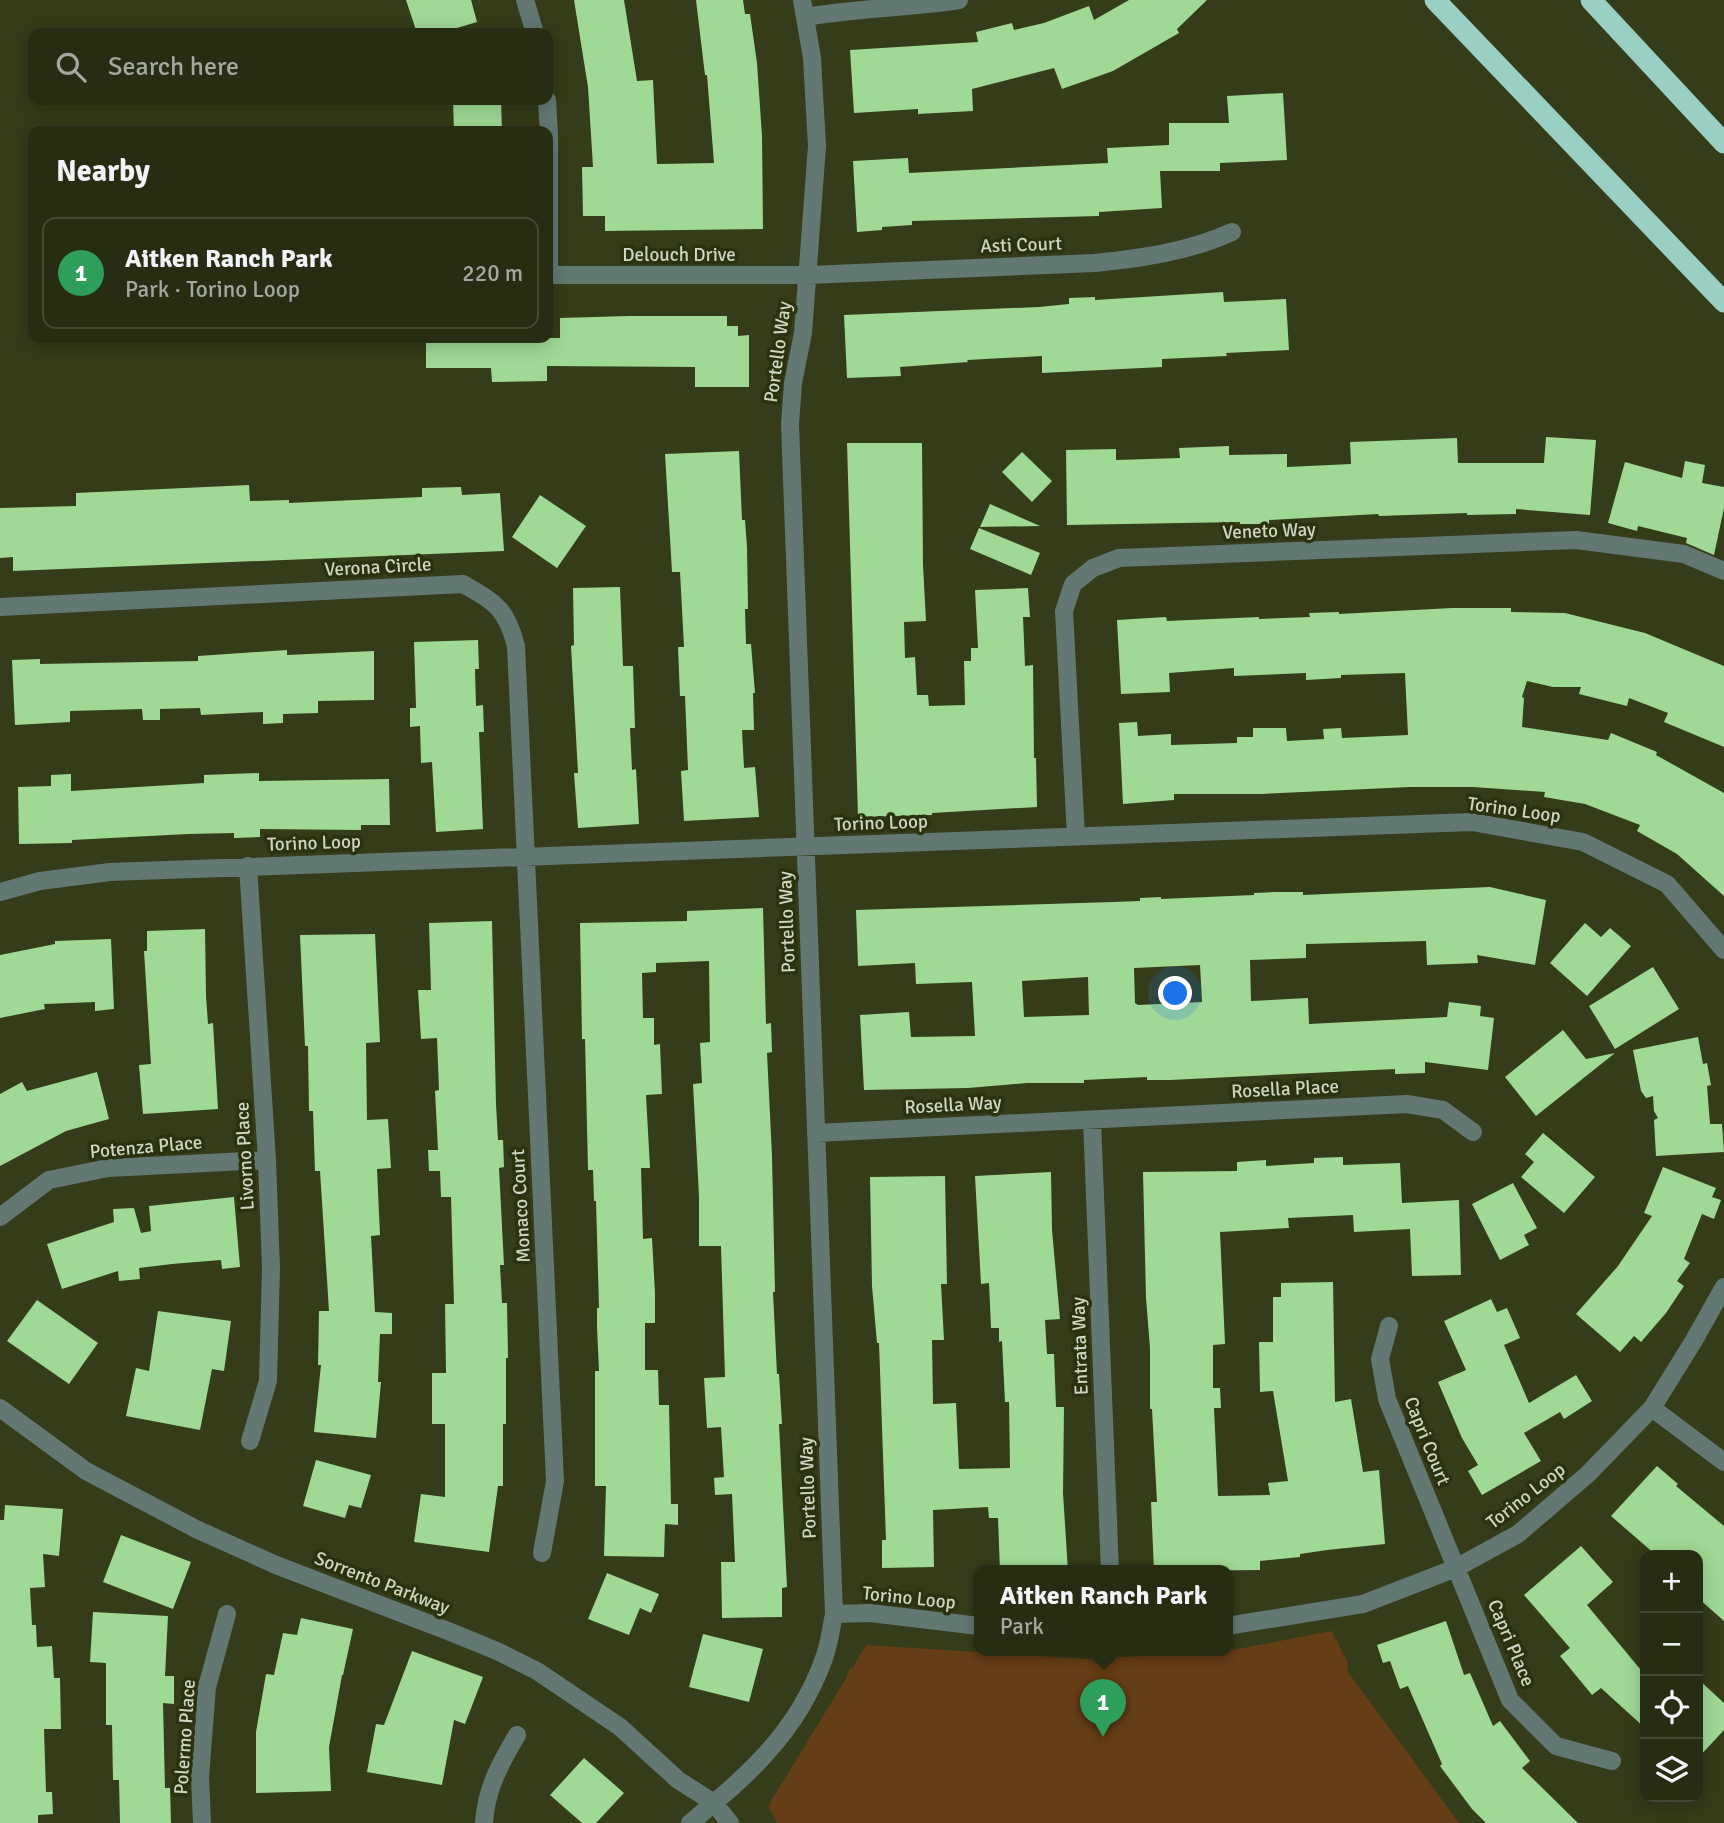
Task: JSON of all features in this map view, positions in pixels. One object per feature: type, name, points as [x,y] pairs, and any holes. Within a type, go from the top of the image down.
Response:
[{"type":"highway","points":[[1435,0],[1724,302]]},
{"type":"highway","points":[[1591,0],[1724,143]]},
{"type":"street","points":[[524,0],[533,28]]},
{"type":"street","points":[[804,9],[868,8],[959,0]]},
{"type":"street","name":"Portello Way","points":[[690,1823],[782,1738],[804,1704],[824,1659],[834,1614],[790,424],[793,383],[803,333],[817,146],[816,97],[804,9]]},
{"type":"street","name":"Delouch Drive","points":[[547,105],[548,126]]},
{"type":"street","name":"Asti Court","points":[[808,275],[1081,264],[1136,259],[1206,244],[1232,232]]},
{"type":"street","name":"Delouch Drive","points":[[553,275],[808,275]]},
{"type":"street","name":"Veneto Way","points":[[1076,836],[1064,611],[1073,584],[1093,568],[1119,558],[1576,540],[1684,554],[1724,571]]},
{"type":"street","name":"Verona Circle","points":[[0,607],[463,584],[493,602],[510,622],[516,646],[526,856]]},
{"type":"street","name":"Torino Loop","points":[[0,892],[40,881],[110,872],[1472,822],[1583,842],[1667,884],[1724,950]]},
{"type":"street","name":"Monaco Court","points":[[526,856],[555,1481],[542,1553]]},
{"type":"street","name":"Livorno Place","points":[[248,866],[267,1160],[271,1268],[268,1381],[250,1441]]},
{"type":"street","name":"Rosella Place","points":[[1092,1120],[1407,1104],[1443,1110],[1473,1132]]},
{"type":"street","name":"Rosella Way","points":[[816,1133],[1092,1120]]},
{"type":"street","name":"Entrata Way","points":[[1092,1120],[1110,1565]]},
{"type":"street","name":"Potenza Place","points":[[0,1217],[49,1180],[108,1168],[267,1160]]},
{"type":"street","name":"Torino Loop","points":[[1233,1625],[1363,1604],[1456,1568],[1517,1534],[1588,1474],[1652,1408],[1724,1287]]},
{"type":"street","name":"Capri Court","points":[[1389,1326],[1380,1359],[1387,1399],[1456,1568]]},
{"type":"street","name":"Sorrento Parkway","points":[[0,1408],[86,1471],[196,1529],[276,1565],[461,1636],[537,1671],[620,1727],[678,1780],[714,1803],[730,1823]]},
{"type":"street","points":[[1652,1408],[1724,1462]]},
{"type":"street","name":"Capri Place","points":[[1456,1568],[1510,1700],[1556,1746],[1612,1761]]},
{"type":"street","name":"Torino Loop","points":[[834,1614],[870,1613],[974,1625]]},
{"type":"street","name":"Polermo Place","points":[[202,1823],[200,1777],[207,1687],[227,1614]]},
{"type":"street","points":[[484,1823],[485,1802],[496,1769],[517,1735]]},
{"type":"shaded area","points":[[1332,1631],[1347,1661],[1348,1672],[1459,1823],[777,1823],[768,1806],[866,1645],[974,1652],[974,1656],[1088,1659],[1233,1656],[1233,1650]]},
{"type":"building","points":[[406,0],[471,0],[477,22],[457,28],[415,28]]},
{"type":"building","points":[[574,0],[624,0],[637,81],[653,80],[657,164],[714,163],[707,75],[696,0],[743,0],[745,14],[750,14],[757,63],[762,136],[763,229],[605,231],[605,216],[583,216],[582,167],[593,167],[588,87]]},
{"type":"building","points":[[1129,0],[1207,0],[1177,29],[1179,33],[1113,71],[1062,89],[1054,68],[972,89],[973,111],[918,114],[918,109],[854,113],[850,50],[978,42],[976,32],[1012,23],[1014,30],[1044,23],[1089,6],[1094,20]]},
{"type":"building","points":[[1283,93],[1287,160],[1220,163],[1220,171],[1160,171],[1162,208],[1099,212],[1099,216],[912,221],[912,225],[857,232],[853,161],[908,158],[909,173],[1108,163],[1107,148],[1169,145],[1169,123],[1229,123],[1227,96]]},
{"type":"building","points":[[453,105],[501,105],[502,126],[454,126]]},
{"type":"building","points":[[1223,292],[1224,302],[1286,299],[1289,350],[1162,359],[1162,367],[1042,373],[1042,356],[967,360],[968,362],[900,367],[901,376],[847,378],[844,315],[1039,307],[1069,304],[1069,298],[1095,297],[1095,300]]},
{"type":"building","points":[[727,316],[727,326],[738,326],[738,336],[749,335],[749,387],[695,387],[695,367],[547,366],[547,381],[492,382],[491,368],[426,368],[426,343],[553,343],[553,338],[560,338],[560,318]]},
{"type":"building","points":[[1546,437],[1596,440],[1590,515],[1516,509],[1516,514],[1378,514],[1269,520],[1269,524],[1240,522],[1067,525],[1066,450],[1116,449],[1116,460],[1180,458],[1179,448],[1229,446],[1229,455],[1287,454],[1287,467],[1351,464],[1350,442],[1457,438],[1458,463],[1544,463]]},
{"type":"building","points":[[847,443],[922,443],[926,621],[904,622],[905,658],[915,657],[917,695],[928,695],[929,706],[965,705],[964,661],[971,661],[971,648],[978,648],[975,590],[1028,588],[1030,617],[1023,617],[1025,666],[1033,665],[1037,807],[932,815],[858,817]]},
{"type":"building","points":[[739,451],[742,520],[745,520],[747,547],[746,644],[751,644],[755,693],[754,730],[742,730],[744,768],[755,767],[759,817],[684,821],[681,771],[688,770],[685,696],[680,696],[678,647],[684,647],[680,572],[672,572],[665,454]]},
{"type":"building","points":[[1022,452],[1052,481],[1032,502],[1002,472]]},
{"type":"building","points":[[1685,461],[1705,465],[1702,483],[1724,487],[1724,508],[1714,555],[1686,543],[1687,538],[1638,526],[1637,531],[1608,523],[1625,462],[1682,478]]},
{"type":"building","points":[[249,485],[250,501],[289,500],[289,503],[422,497],[422,488],[461,487],[462,495],[500,493],[504,551],[13,571],[13,557],[0,558],[0,508],[76,506],[76,493]]},
{"type":"building","points":[[540,495],[586,526],[557,568],[512,537]]},
{"type":"building","points":[[990,504],[1040,526],[980,527]]},
{"type":"building","points":[[979,528],[1040,553],[1031,575],[970,549]]},
{"type":"building","points":[[620,587],[623,666],[633,666],[635,728],[630,728],[632,770],[636,769],[639,824],[578,828],[574,773],[578,773],[571,646],[574,645],[573,588]]},
{"type":"building","points":[[1511,608],[1511,612],[1565,613],[1645,633],[1724,666],[1724,747],[1664,722],[1668,713],[1629,698],[1627,706],[1579,694],[1581,687],[1553,687],[1527,681],[1522,697],[1522,727],[1608,740],[1611,733],[1657,752],[1656,755],[1724,793],[1724,896],[1677,854],[1637,831],[1640,825],[1585,804],[1544,797],[1545,792],[1473,787],[1410,787],[1261,794],[1174,794],[1174,800],[1123,804],[1119,723],[1137,722],[1138,736],[1171,734],[1171,745],[1237,743],[1237,737],[1253,737],[1253,728],[1286,728],[1287,741],[1324,739],[1323,729],[1341,728],[1342,738],[1408,735],[1405,673],[1341,675],[1341,678],[1306,680],[1306,673],[1234,676],[1234,668],[1169,673],[1170,692],[1121,694],[1117,620],[1166,617],[1167,621],[1259,619],[1310,617],[1309,613]]},
{"type":"building","points":[[478,640],[479,669],[475,669],[476,706],[483,705],[484,732],[479,732],[483,829],[436,832],[432,762],[421,763],[420,726],[410,727],[410,708],[416,708],[414,642]]},
{"type":"building","points":[[287,650],[287,655],[374,651],[374,700],[318,701],[318,713],[283,714],[283,723],[263,724],[263,712],[201,715],[200,708],[160,709],[160,720],[143,720],[142,709],[70,711],[70,722],[15,725],[12,660],[40,659],[40,664],[198,661],[198,656]]},
{"type":"building","points":[[259,773],[259,781],[389,779],[390,825],[361,825],[361,830],[260,829],[260,837],[234,838],[234,833],[188,834],[72,840],[72,843],[19,844],[18,787],[51,786],[51,775],[71,774],[71,791],[204,783],[204,775]]},
{"type":"building","points":[[1490,887],[1546,900],[1535,965],[1477,955],[1478,963],[1427,965],[1426,941],[1306,944],[1306,958],[1250,960],[1251,1001],[1308,998],[1309,1024],[1447,1017],[1449,1002],[1481,1006],[1480,1016],[1494,1018],[1488,1070],[1425,1062],[1425,1073],[1395,1074],[1395,1069],[1170,1080],[1147,1080],[1147,1077],[1084,1080],[1084,1083],[1027,1083],[968,1088],[864,1090],[860,1015],[909,1012],[911,1037],[975,1036],[972,982],[916,984],[915,963],[858,966],[856,910],[1140,901],[1140,898],[1275,892],[1303,892],[1303,895]],"holes":[[[1200,965],[1202,1002],[1135,1003],[1134,968]],[[1088,977],[1089,1015],[1024,1017],[1022,981]]]},
{"type":"building","points":[[763,908],[766,1024],[771,1023],[772,1052],[767,1053],[772,1156],[773,1292],[782,1424],[779,1424],[787,1587],[782,1588],[782,1617],[722,1618],[721,1562],[735,1562],[732,1494],[715,1495],[714,1478],[724,1477],[721,1427],[707,1428],[704,1378],[725,1377],[721,1246],[699,1246],[693,1084],[702,1083],[700,1043],[710,1042],[709,961],[656,963],[656,972],[642,973],[643,1018],[654,1018],[654,1045],[660,1044],[662,1094],[646,1095],[650,1168],[641,1168],[643,1239],[652,1238],[655,1293],[655,1323],[645,1323],[645,1370],[658,1370],[659,1405],[669,1405],[671,1504],[678,1504],[678,1525],[665,1524],[664,1557],[604,1556],[606,1486],[595,1486],[595,1371],[599,1371],[599,1308],[596,1201],[593,1170],[588,1170],[580,923],[687,921],[687,911]]},
{"type":"building","points":[[492,921],[496,1104],[498,1140],[503,1140],[504,1167],[499,1168],[504,1265],[500,1265],[502,1303],[507,1303],[508,1358],[506,1424],[503,1424],[503,1486],[498,1486],[489,1552],[414,1542],[421,1494],[445,1497],[445,1424],[432,1424],[432,1373],[446,1373],[445,1304],[454,1304],[451,1197],[441,1197],[440,1171],[429,1171],[428,1150],[438,1150],[435,1091],[439,1090],[437,1038],[421,1039],[418,990],[431,990],[429,923]]},
{"type":"building","points":[[1585,923],[1601,937],[1610,928],[1631,946],[1587,996],[1550,963]]},
{"type":"building","points":[[205,929],[208,1024],[213,1023],[218,1109],[143,1114],[139,1065],[151,1064],[144,951],[147,951],[147,931]]},
{"type":"building","points":[[375,934],[380,1042],[366,1043],[367,1120],[388,1119],[391,1168],[377,1169],[380,1235],[371,1236],[375,1312],[392,1313],[392,1334],[380,1334],[378,1382],[381,1382],[376,1438],[314,1432],[321,1365],[318,1365],[319,1311],[329,1311],[320,1171],[315,1171],[313,1111],[309,1111],[308,1046],[305,1046],[300,935]]},
{"type":"building","points":[[111,939],[114,1009],[95,1011],[95,1002],[44,1004],[45,1009],[0,1018],[0,955],[55,944],[55,941]]},
{"type":"building","points":[[1653,967],[1679,1009],[1615,1049],[1589,1006]]},
{"type":"building","points":[[1563,1030],[1586,1059],[1615,1053],[1536,1116],[1505,1077]]},
{"type":"building","points":[[1698,1037],[1703,1064],[1707,1063],[1711,1085],[1707,1086],[1710,1124],[1722,1124],[1724,1152],[1656,1156],[1654,1120],[1658,1118],[1654,1111],[1653,1096],[1646,1098],[1641,1091],[1633,1050]]},
{"type":"building","points":[[97,1072],[109,1119],[66,1131],[0,1166],[0,1094],[22,1082],[27,1091]]},
{"type":"building","points":[[1543,1133],[1595,1177],[1564,1213],[1521,1177],[1534,1162],[1525,1154]]},
{"type":"building","points":[[1343,1157],[1343,1165],[1400,1163],[1402,1203],[1459,1200],[1461,1275],[1412,1276],[1410,1229],[1354,1232],[1353,1215],[1288,1218],[1289,1228],[1220,1232],[1225,1344],[1213,1345],[1213,1388],[1220,1388],[1221,1408],[1214,1408],[1218,1496],[1270,1495],[1268,1483],[1288,1481],[1273,1391],[1260,1392],[1259,1342],[1273,1342],[1273,1297],[1281,1297],[1281,1283],[1333,1282],[1335,1402],[1351,1399],[1363,1472],[1379,1470],[1385,1544],[1260,1561],[1260,1570],[1233,1570],[1233,1565],[1154,1565],[1151,1502],[1157,1502],[1150,1409],[1143,1172],[1237,1171],[1237,1162],[1266,1160],[1266,1166],[1314,1163],[1314,1158]]},
{"type":"building","points":[[1663,1167],[1716,1188],[1712,1197],[1721,1200],[1714,1219],[1702,1214],[1684,1259],[1690,1263],[1677,1281],[1684,1286],[1666,1313],[1641,1342],[1634,1336],[1620,1352],[1576,1314],[1618,1266],[1652,1216],[1644,1213]]},
{"type":"building","points":[[1051,1172],[1052,1230],[1060,1319],[1045,1320],[1047,1354],[1054,1354],[1056,1407],[1064,1407],[1063,1493],[1068,1565],[1000,1565],[998,1518],[989,1518],[988,1507],[933,1510],[934,1567],[882,1568],[882,1540],[886,1540],[879,1343],[872,1286],[870,1177],[945,1176],[947,1284],[941,1284],[944,1340],[932,1340],[933,1404],[956,1403],[959,1469],[1010,1468],[1009,1402],[1005,1402],[1002,1341],[999,1342],[999,1328],[991,1328],[989,1283],[981,1284],[975,1176]]},
{"type":"building","points":[[1513,1183],[1537,1228],[1524,1235],[1529,1245],[1500,1260],[1472,1204]]},
{"type":"building","points":[[234,1197],[240,1267],[222,1269],[221,1260],[139,1268],[140,1279],[119,1281],[118,1271],[62,1289],[47,1244],[114,1222],[113,1209],[134,1208],[141,1233],[151,1231],[149,1206]]},
{"type":"building","points":[[1491,1299],[1497,1312],[1507,1308],[1520,1338],[1504,1345],[1529,1403],[1576,1375],[1592,1401],[1564,1419],[1560,1412],[1524,1433],[1541,1461],[1482,1495],[1468,1471],[1478,1465],[1462,1438],[1438,1382],[1466,1370],[1444,1321]]},
{"type":"building","points":[[37,1300],[98,1343],[69,1384],[7,1341]]},
{"type":"building","points":[[158,1311],[231,1321],[224,1371],[212,1369],[200,1430],[126,1416],[136,1368],[149,1371]]},
{"type":"building","points":[[316,1460],[371,1475],[361,1508],[349,1505],[345,1518],[303,1506]]},
{"type":"building","points":[[1657,1466],[1678,1484],[1676,1486],[1724,1526],[1724,1621],[1703,1602],[1703,1550],[1650,1550],[1611,1516]]},
{"type":"building","points":[[5,1505],[63,1509],[59,1556],[43,1554],[45,1587],[30,1588],[32,1625],[36,1625],[37,1647],[52,1646],[54,1678],[60,1678],[61,1729],[44,1729],[46,1792],[52,1792],[53,1814],[38,1815],[38,1823],[0,1823],[0,1520],[4,1520]]},
{"type":"building","points":[[121,1535],[191,1562],[173,1609],[103,1582]]},
{"type":"building","points":[[1581,1546],[1613,1582],[1587,1605],[1640,1669],[1640,1723],[1601,1688],[1592,1695],[1560,1656],[1570,1648],[1524,1595]]},
{"type":"building","points":[[607,1573],[659,1594],[651,1613],[640,1608],[629,1635],[588,1619]]},
{"type":"building","points":[[93,1612],[168,1616],[165,1676],[174,1676],[174,1704],[163,1703],[165,1788],[170,1788],[171,1823],[120,1823],[119,1780],[113,1780],[112,1725],[106,1725],[106,1663],[90,1662]]},
{"type":"building","points":[[301,1618],[353,1629],[329,1747],[331,1791],[256,1793],[256,1732],[266,1674],[274,1675],[283,1633],[297,1635]]},
{"type":"building","points":[[1446,1621],[1464,1675],[1470,1673],[1493,1726],[1500,1721],[1530,1761],[1522,1768],[1578,1823],[1486,1823],[1472,1809],[1440,1766],[1442,1764],[1408,1686],[1400,1689],[1390,1661],[1383,1663],[1377,1645]]},
{"type":"building","points":[[703,1634],[763,1649],[749,1702],[689,1687]]},
{"type":"building","points":[[412,1651],[483,1677],[465,1724],[454,1720],[442,1785],[367,1772],[376,1724],[384,1725]]},
{"type":"building","points":[[1703,1684],[1724,1703],[1724,1730],[1703,1753]]},
{"type":"building","points":[[584,1758],[624,1793],[596,1823],[582,1823],[550,1795]]},
{"type":"place","name":"Aitken Ranch Park","points":[[1103,1737]]}]
